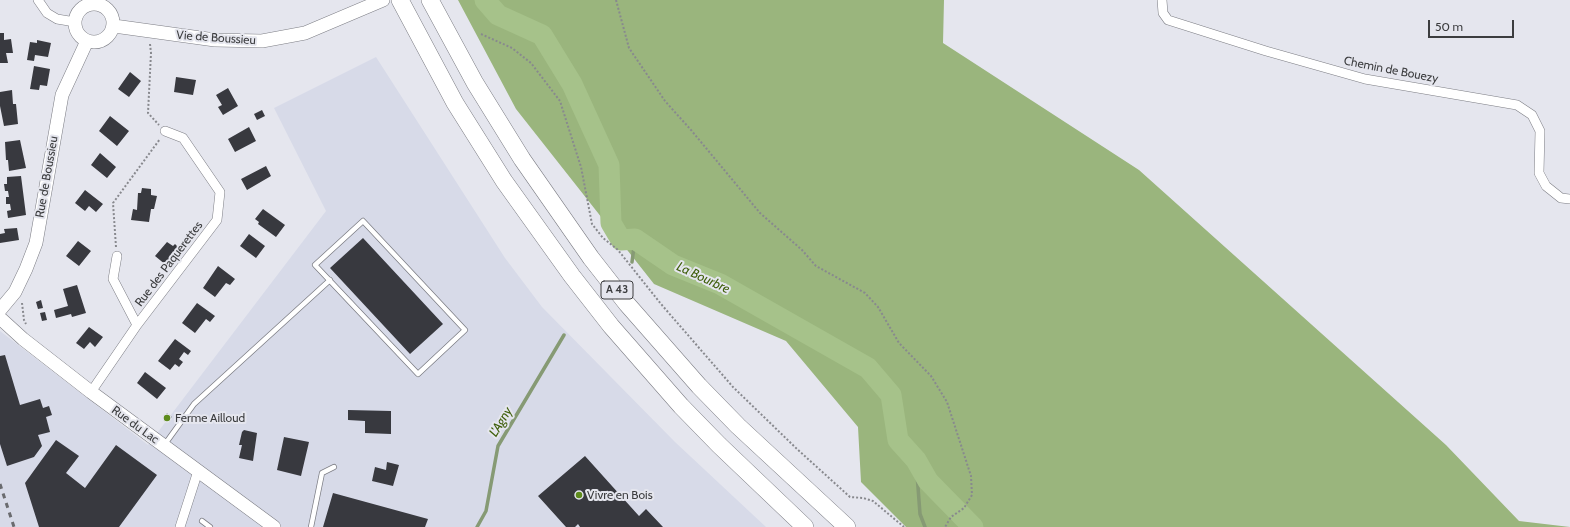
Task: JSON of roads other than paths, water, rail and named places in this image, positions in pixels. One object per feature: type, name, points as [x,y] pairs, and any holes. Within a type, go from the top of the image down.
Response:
[{"type":"highway","name":"A 43","points":[[400,0],[455,103],[504,181],[572,276],[616,331],[681,406],[719,445],[805,527]]},
{"type":"highway","name":"A 43","points":[[430,0],[475,83],[522,159],[591,258],[623,298],[699,386],[738,426],[847,527]]},
{"type":"street","points":[[38,0],[47,13],[58,19],[75,22]]},
{"type":"street","name":"Vie de Boussieu","points":[[114,26],[146,32],[215,40],[262,41],[305,33],[383,0]]},
{"type":"street","name":"Chemin de Bouezy","points":[[1162,0],[1163,13],[1168,20],[1266,51],[1365,79],[1517,105],[1532,115],[1540,131],[1539,173],[1546,186],[1561,198],[1570,199]]},
{"type":"street","points":[[89,2],[104,6],[110,11],[113,18],[114,26],[111,33],[101,41],[87,41],[77,32],[75,22],[78,12],[89,2]]},
{"type":"street","name":"Rue de Boussieu","points":[[0,310],[15,292],[36,243],[62,95],[69,76],[87,41]]},
{"type":"street","name":"Rue des Paquerettes","points":[[91,392],[137,325],[217,220],[220,192],[183,138],[166,131]]},
{"type":"street","points":[[117,256],[113,279],[137,325]]},
{"type":"street","name":"Rue du Lac","points":[[0,318],[23,339],[91,392],[274,527]]},
{"type":"street","points":[[180,527],[198,471]]},
{"type":"lane","points":[[363,221],[465,330],[418,374],[330,280],[315,265],[363,221]]},
{"type":"lane","points":[[164,445],[194,404],[330,280]]},
{"type":"lane","points":[[310,527],[322,473],[334,467]]},
{"type":"lane","points":[[202,521],[210,527]]},
{"type":"waterway","name":"La Bourbre","points":[[485,0],[498,15],[542,35],[572,84],[609,165],[611,223],[621,240],[635,239],[673,265],[720,284],[868,368],[891,395],[898,440],[916,460],[928,481],[973,527]]},
{"type":"waterway","name":"L'Agny","points":[[632,262],[635,239]]},
{"type":"waterway","name":"L'Agny","points":[[477,527],[486,511],[498,446],[564,335]]},
{"type":"waterway","points":[[916,460],[920,514],[925,527]]},
{"type":"railway","points":[[0,484],[14,527]]},
{"type":"place","name":"Ferme Ailloud","points":[[167,418]]},
{"type":"place","name":"Vivre en Bois","points":[[579,495]]}]
